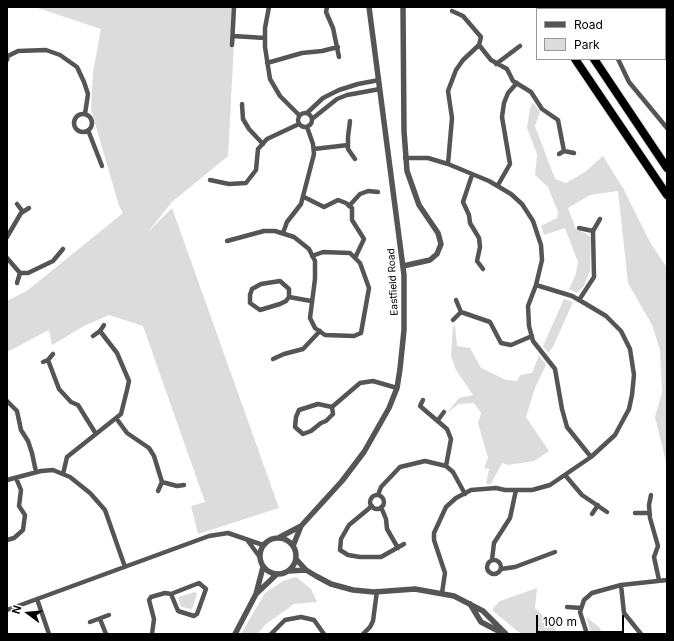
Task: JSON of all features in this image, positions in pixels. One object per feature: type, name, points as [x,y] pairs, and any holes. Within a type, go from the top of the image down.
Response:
[{"type":"highway","points":[[576,60],[667,195]]},
{"type":"highway","points":[[595,60],[667,168]]},
{"type":"street","points":[[232,45],[234,7]]},
{"type":"street","points":[[269,7],[265,38],[270,79],[280,96],[299,115],[299,124]]},
{"type":"street","points":[[327,7],[326,12],[333,28],[339,57]]},
{"type":"street","name":"Eastfield Road","points":[[280,538],[301,526],[342,481],[364,452],[382,422],[397,388],[404,330],[403,266],[369,7]]},
{"type":"street","points":[[403,7],[405,158],[407,171],[419,205],[438,233],[441,244],[437,254],[430,260],[403,266]]},
{"type":"street","points":[[448,164],[452,118],[448,91],[456,70],[468,55],[479,46],[481,37],[463,16],[452,11]]},
{"type":"street","points":[[233,36],[265,38]]},
{"type":"street","points":[[479,46],[491,60],[507,69],[513,81],[531,92],[542,109],[558,120],[564,151]]},
{"type":"street","points":[[496,64],[520,46]]},
{"type":"street","points":[[267,63],[302,53],[322,52],[338,47]]},
{"type":"street","points":[[7,60],[8,56],[18,51],[46,50],[60,55],[77,67],[88,94],[85,114]]},
{"type":"street","points":[[618,60],[629,82],[667,128]]},
{"type":"street","points":[[299,115],[307,113],[323,98],[339,90],[358,84],[379,80]]},
{"type":"street","points":[[498,185],[510,164],[502,117],[504,103],[508,93],[517,83]]},
{"type":"street","points":[[307,127],[312,120],[327,106],[347,95],[380,89]]},
{"type":"street","points":[[242,104],[243,119],[263,144]]},
{"type":"street","points":[[307,113],[312,120]]},
{"type":"street","points":[[85,114],[92,121],[91,127],[85,132],[80,132],[75,128],[74,124],[76,116],[85,114]]},
{"type":"street","points":[[350,121],[348,149],[355,160]]},
{"type":"street","points":[[210,180],[229,184],[246,183],[256,170],[258,149],[267,139],[299,124],[307,127]]},
{"type":"street","points":[[283,233],[287,222],[302,204],[314,154],[314,149],[307,127]]},
{"type":"street","points":[[88,130],[102,166]]},
{"type":"street","points":[[314,149],[348,145]]},
{"type":"street","points":[[559,154],[564,151],[574,153]]},
{"type":"street","points":[[405,158],[428,158],[448,164],[498,185],[522,204],[536,228],[541,245],[542,260],[536,285],[528,306],[533,341],[554,369],[567,427],[591,457]]},
{"type":"street","points":[[472,175],[463,202],[469,215],[470,223],[479,238],[480,247],[477,261],[483,269]]},
{"type":"street","points":[[349,206],[360,194],[368,191],[378,192]]},
{"type":"street","points":[[304,197],[324,207],[338,200],[352,208],[352,220],[364,239],[355,258]]},
{"type":"street","points":[[17,204],[22,212]]},
{"type":"street","points":[[7,237],[22,212],[29,208]]},
{"type":"street","points":[[579,300],[594,277],[593,231],[600,219]]},
{"type":"street","points":[[578,228],[593,231]]},
{"type":"street","points":[[228,241],[264,231],[283,233],[294,237],[304,244],[315,261],[315,279],[310,318],[315,328],[325,335],[334,336],[354,336],[361,333],[369,288],[360,263],[350,253],[323,252],[312,256]]},
{"type":"street","points":[[7,258],[20,273],[28,273],[53,261],[63,249]]},
{"type":"street","points":[[17,283],[20,273]]},
{"type":"street","points":[[280,281],[289,289],[289,297],[286,301],[280,304],[260,310],[250,304],[252,288],[261,284],[280,281]]},
{"type":"street","points":[[442,592],[446,573],[434,540],[434,533],[446,507],[456,498],[471,490],[496,488],[516,490],[542,488],[565,475],[591,457],[615,435],[621,426],[632,395],[634,375],[630,350],[621,331],[606,316],[579,300],[536,285]]},
{"type":"street","points":[[289,297],[311,301]]},
{"type":"street","points":[[456,300],[461,312],[490,322],[501,344],[511,345],[532,336]]},
{"type":"street","points":[[453,320],[461,312]]},
{"type":"street","points":[[93,336],[100,331],[104,325]]},
{"type":"street","points":[[63,474],[68,457],[121,414],[129,381],[117,353],[100,331]]},
{"type":"street","points":[[273,359],[284,354],[303,349],[320,331]]},
{"type":"street","points":[[43,362],[48,360],[53,354]]},
{"type":"street","points":[[48,360],[59,389],[71,402],[78,405],[96,434]]},
{"type":"street","points":[[332,407],[318,404],[299,410],[296,417],[295,427],[303,434],[311,431],[326,421],[332,414],[332,407],[360,383],[373,381],[397,388]]},
{"type":"street","points":[[423,400],[420,406],[447,429],[451,439],[446,466]]},
{"type":"street","points":[[7,401],[17,411],[21,430],[32,453],[36,472]]},
{"type":"street","points":[[438,420],[444,412]]},
{"type":"street","points":[[116,418],[127,433],[149,448],[154,456],[162,482],[158,491]]},
{"type":"street","points":[[372,506],[371,500],[378,495],[381,487],[400,467],[425,461],[446,466],[453,472],[464,494]]},
{"type":"street","points":[[7,480],[36,472],[54,470],[70,478],[90,493],[105,510],[125,567]]},
{"type":"street","points":[[565,475],[578,491],[607,512]]},
{"type":"street","points":[[7,540],[14,538],[23,530],[25,515],[19,506],[21,490],[16,478]]},
{"type":"street","points":[[162,482],[177,486],[184,485]]},
{"type":"street","points":[[516,490],[511,514],[494,543],[492,560],[486,566],[489,573],[496,575],[501,569],[516,567],[555,552]]},
{"type":"street","points":[[378,495],[384,500],[382,507],[388,529],[398,548]]},
{"type":"street","points":[[651,495],[650,513],[658,546],[654,557],[659,580]]},
{"type":"street","points":[[592,514],[598,505]]},
{"type":"street","points":[[372,506],[376,508],[382,507]]},
{"type":"street","points":[[372,506],[349,525],[341,539],[340,550],[348,555],[360,558],[381,557],[404,544]]},
{"type":"street","points":[[635,513],[650,513]]},
{"type":"street","name":"Eastfield Road","points":[[293,546],[301,526]]},
{"type":"street","points":[[7,610],[209,536],[228,533],[248,541],[263,544]]},
{"type":"street","points":[[259,556],[263,544],[270,539],[280,538],[288,540],[293,546],[296,559],[306,570],[331,584],[363,591],[415,589],[442,592],[470,604],[486,613],[505,634]]},
{"type":"street","points":[[248,541],[259,556],[263,567],[269,572],[277,574]]},
{"type":"street","points":[[288,571],[296,559]]},
{"type":"street","points":[[492,560],[499,562],[501,569]]},
{"type":"street","points":[[235,634],[256,594],[263,567]]},
{"type":"street","points":[[256,594],[277,574],[288,571],[306,570]]},
{"type":"street","points":[[587,634],[580,608],[584,600],[592,593],[621,585],[667,580]]},
{"type":"street","points":[[152,634],[154,619],[150,599],[165,592],[171,594],[199,583],[206,590],[197,614],[194,616],[178,611],[171,594]]},
{"type":"street","points":[[621,585],[624,613],[641,634]]},
{"type":"street","points":[[366,633],[373,621],[377,591]]},
{"type":"street","points":[[37,599],[49,634]]},
{"type":"street","points":[[470,604],[481,622],[505,634]]},
{"type":"street","points":[[567,607],[580,608]]},
{"type":"street","points":[[90,622],[109,615]]},
{"type":"street","points":[[271,634],[285,620],[301,617],[314,620],[324,634]]},
{"type":"street","points":[[100,619],[106,634]]},
{"type":"green space","points":[[35,7],[236,7],[228,156],[172,202],[148,232],[172,208],[279,508],[198,534],[191,506],[205,502],[143,326],[109,315],[84,326],[52,345],[49,330],[7,352],[7,301],[28,290],[123,213],[119,206],[91,109],[93,72],[101,29]]},
{"type":"green space","points":[[533,102],[540,112],[535,126],[555,179],[566,183],[585,172],[603,156],[623,188],[650,242],[667,268],[667,466],[655,417],[662,393],[660,350],[652,325],[628,283],[618,191],[590,195],[568,208],[576,229],[587,234],[591,238],[590,271],[584,286],[577,293],[569,289],[576,274],[578,262],[565,228],[544,235],[541,226],[557,218],[558,212],[548,187],[535,175],[537,154],[527,128],[530,108]]},
{"type":"green space","points":[[564,299],[573,302],[553,347],[548,353],[543,346]]},
{"type":"green space","points":[[455,326],[457,346],[470,348],[481,368],[506,380],[517,381],[520,375],[532,373],[539,355],[546,365],[535,388],[526,417],[549,451],[534,461],[508,465],[502,463],[491,484],[486,484],[489,469],[484,468],[488,458],[478,423],[481,413],[474,403],[459,404],[447,413],[459,398],[473,395],[456,370],[451,356],[453,327]]},
{"type":"green space","points":[[296,577],[311,589],[317,602],[294,604],[266,624],[257,634],[241,634],[265,593],[283,581]]},
{"type":"green space","points":[[537,588],[535,608],[556,629],[557,634],[521,634],[493,611],[493,608],[500,601]]},
{"type":"green space","points":[[195,592],[197,594],[192,609],[181,607],[178,597]]},
{"type":"green space","points":[[586,617],[599,627],[603,634],[591,634]]}]
